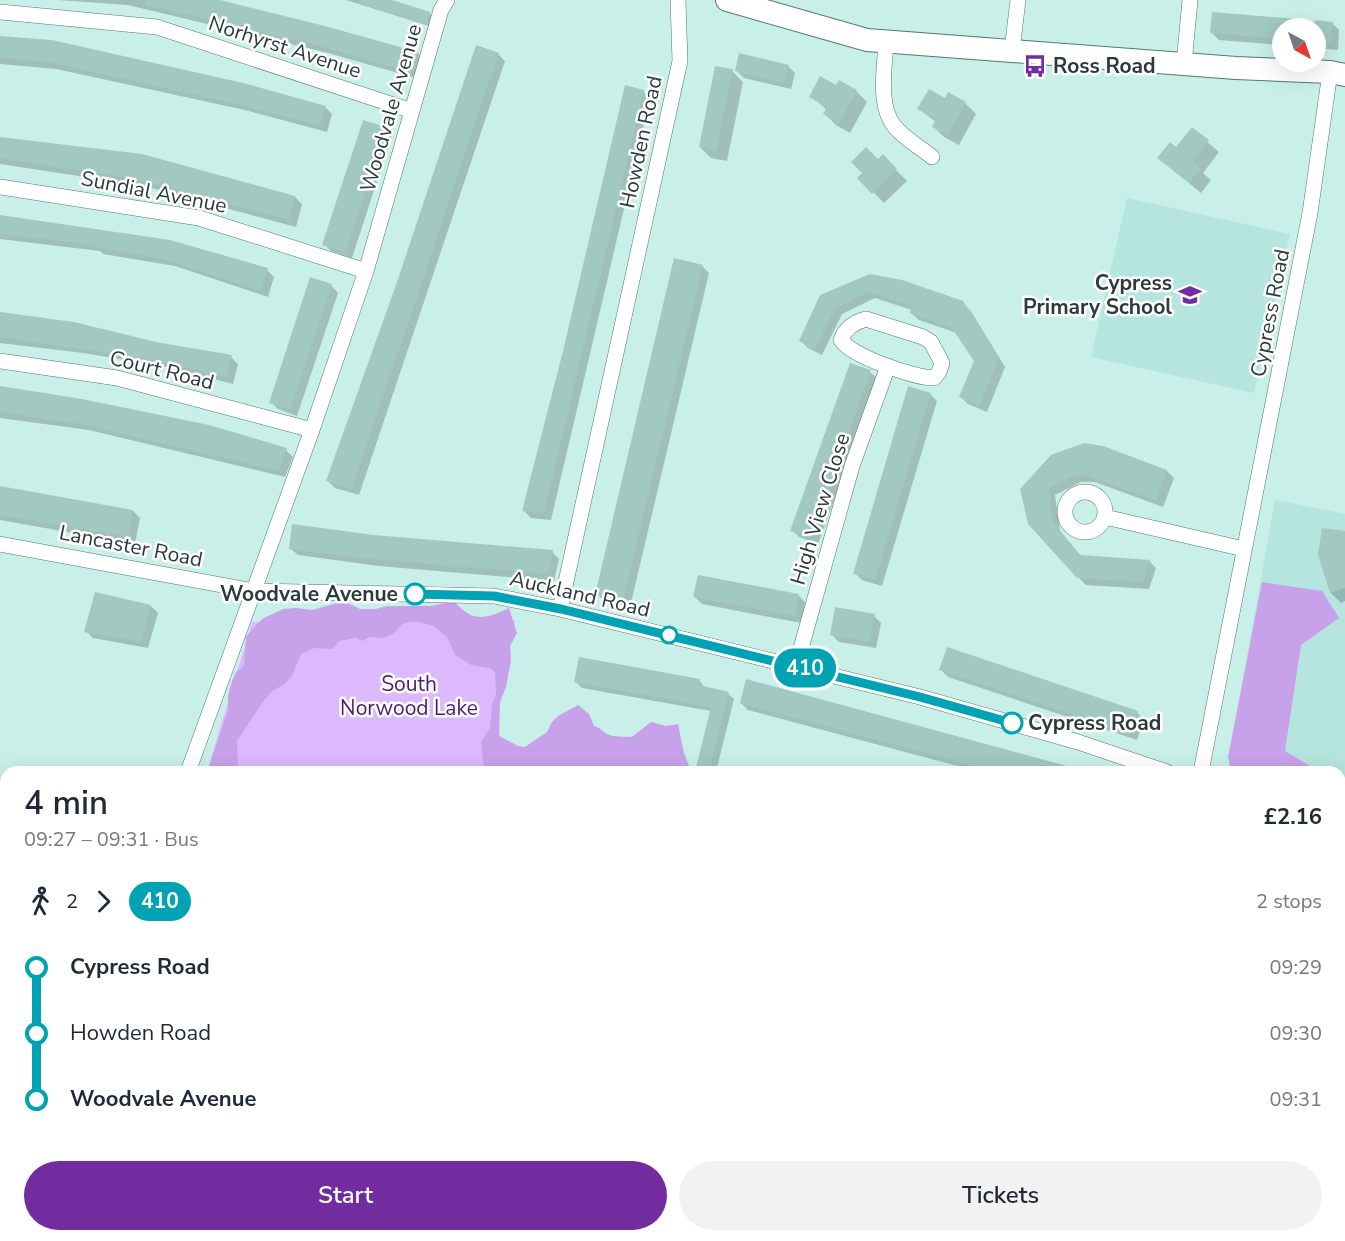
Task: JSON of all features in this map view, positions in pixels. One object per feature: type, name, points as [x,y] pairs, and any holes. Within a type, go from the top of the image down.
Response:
[{"type":"main road","points":[[727,0],[867,40],[1338,74]]},
{"type":"street","name":"Woodvale Avenue","points":[[190,766],[312,430],[366,271],[441,10],[447,0]]},
{"type":"street","name":"Howden Road","points":[[561,609],[680,61],[678,0]]},
{"type":"street","points":[[1012,50],[1018,0]]},
{"type":"street","points":[[1184,64],[1190,0]]},
{"type":"street","name":"Norhyrst Avenue","points":[[0,12],[157,27],[412,111]]},
{"type":"street","points":[[886,41],[885,100],[889,118],[904,136],[932,156]]},
{"type":"street","name":"Cypress Road","points":[[1202,766],[1297,286],[1324,124],[1338,74]]},
{"type":"street","name":"Sundial Avenue","points":[[0,188],[199,218],[366,271]]},
{"type":"street","points":[[874,320],[931,342],[942,363],[934,378],[888,366],[845,346],[841,340],[843,334],[858,321],[874,320]]},
{"type":"street","name":"Court Road","points":[[0,361],[117,378],[312,430]]},
{"type":"street","name":"High View Close","points":[[796,666],[852,466],[888,366]]},
{"type":"street","points":[[1105,517],[1244,549]]},
{"type":"street","name":"Lancaster Road","points":[[0,544],[254,591]]},
{"type":"street","name":"Auckland Road","points":[[254,591],[494,596],[561,609],[920,697],[1078,742],[1149,766]]},
{"type":"shaded area","name":"Cypress Primary School","points":[[1127,198],[1290,234],[1254,393],[1091,357]]},
{"type":"shaded area","points":[[1275,500],[1345,514],[1345,766],[1229,766]]},
{"type":"shaded area","points":[[1262,582],[1322,591],[1339,618],[1301,645],[1285,751],[1310,766],[1230,766],[1228,757]]},
{"type":"shaded area","points":[[344,601],[360,609],[375,609],[387,606],[431,606],[454,601],[467,613],[480,617],[493,615],[509,608],[517,633],[510,646],[511,660],[506,687],[500,702],[499,736],[518,746],[525,747],[547,732],[558,716],[578,705],[589,714],[594,726],[613,736],[632,737],[651,722],[666,726],[678,724],[689,766],[484,766],[481,742],[490,728],[492,704],[496,695],[495,672],[490,668],[471,665],[455,655],[447,637],[434,626],[420,622],[402,624],[394,633],[383,638],[370,637],[362,641],[356,638],[339,641],[333,649],[314,648],[301,654],[292,676],[285,684],[272,691],[237,741],[238,766],[209,766],[228,710],[228,696],[232,681],[236,672],[244,666],[246,637],[262,619],[283,609],[312,610]]},
{"type":"green space","name":"South Norwood Lake","points":[[437,618],[515,620],[489,757],[536,766],[209,766],[252,622]]},
{"type":"building","points":[[146,0],[220,0],[418,52],[412,73],[320,46],[145,5]]},
{"type":"building","points":[[359,0],[392,0],[430,12],[426,24],[358,3]]},
{"type":"building","points":[[1212,12],[1284,18],[1272,18],[1272,38],[1210,33]]},
{"type":"building","points":[[1326,21],[1333,22],[1331,43],[1326,43]]},
{"type":"building","points":[[0,36],[52,40],[243,83],[326,106],[320,126],[237,104],[48,62],[0,58]]},
{"type":"building","points":[[476,45],[499,53],[352,489],[326,481],[397,282]]},
{"type":"building","points":[[739,53],[789,65],[784,83],[735,71]]},
{"type":"building","points":[[715,66],[733,69],[716,151],[699,147]]},
{"type":"building","points":[[820,76],[836,85],[839,80],[857,90],[839,123],[823,114],[827,107],[809,97]]},
{"type":"building","points":[[625,85],[644,90],[544,513],[522,511],[563,351]]},
{"type":"building","points":[[929,89],[945,98],[948,92],[966,102],[948,135],[932,127],[936,119],[917,109]]},
{"type":"building","points":[[363,120],[386,127],[345,252],[322,245]]},
{"type":"building","points":[[1192,127],[1209,140],[1193,162],[1201,169],[1189,183],[1157,158],[1170,142],[1176,147]]},
{"type":"building","points":[[0,137],[142,154],[295,196],[289,220],[135,179],[0,158]]},
{"type":"building","points":[[866,147],[878,159],[883,154],[897,169],[872,194],[857,178],[862,173],[851,162]]},
{"type":"building","points":[[0,215],[170,240],[268,268],[261,291],[167,260],[94,245],[0,234]]},
{"type":"building","points":[[674,258],[703,265],[623,601],[595,595]]},
{"type":"building","points":[[870,274],[902,280],[963,301],[999,359],[979,406],[959,397],[974,361],[952,328],[910,313],[912,306],[867,292],[835,308],[815,349],[799,341],[820,295]]},
{"type":"building","points":[[310,277],[332,284],[290,410],[269,403]]},
{"type":"building","points":[[0,312],[74,322],[156,342],[232,355],[226,377],[154,360],[0,337]]},
{"type":"building","points":[[850,363],[871,370],[811,538],[790,531]]},
{"type":"building","points":[[0,386],[82,399],[209,425],[287,448],[278,471],[81,424],[0,412]]},
{"type":"building","points":[[908,386],[931,393],[875,580],[853,574]]},
{"type":"building","points":[[1084,443],[1103,446],[1167,470],[1156,501],[1086,475],[1073,476],[1049,488],[1053,523],[1080,555],[1150,560],[1142,582],[1077,578],[1028,524],[1020,489],[1051,455]]},
{"type":"building","points":[[0,486],[133,510],[128,537],[0,515]]},
{"type":"building","points":[[292,524],[374,535],[553,550],[548,574],[370,559],[289,549]]},
{"type":"building","points":[[1322,528],[1345,531],[1345,588],[1330,593],[1318,555]]},
{"type":"building","points":[[698,575],[799,594],[795,616],[693,597]]},
{"type":"building","points":[[95,592],[151,605],[141,642],[84,632]]},
{"type":"building","points":[[835,607],[875,614],[870,642],[830,635]]},
{"type":"building","points":[[947,647],[1138,711],[1130,734],[939,670]]},
{"type":"building","points":[[579,657],[700,679],[699,685],[729,692],[710,766],[696,766],[711,707],[574,682]]},
{"type":"building","points":[[746,679],[1067,766],[974,766],[740,703]]},
{"type":"bus line","name":"410","points":[[415,594],[494,596],[561,609],[920,697],[1012,723]]},
{"type":"place","name":"Ross Road","points":[[1035,66]]},
{"type":"place","name":"Cypress Primary School","points":[[1190,295]]},
{"type":"place","name":"Woodvale Avenue","points":[[415,594]]},
{"type":"place","name":"Cypress Road","points":[[1012,723]]}]
